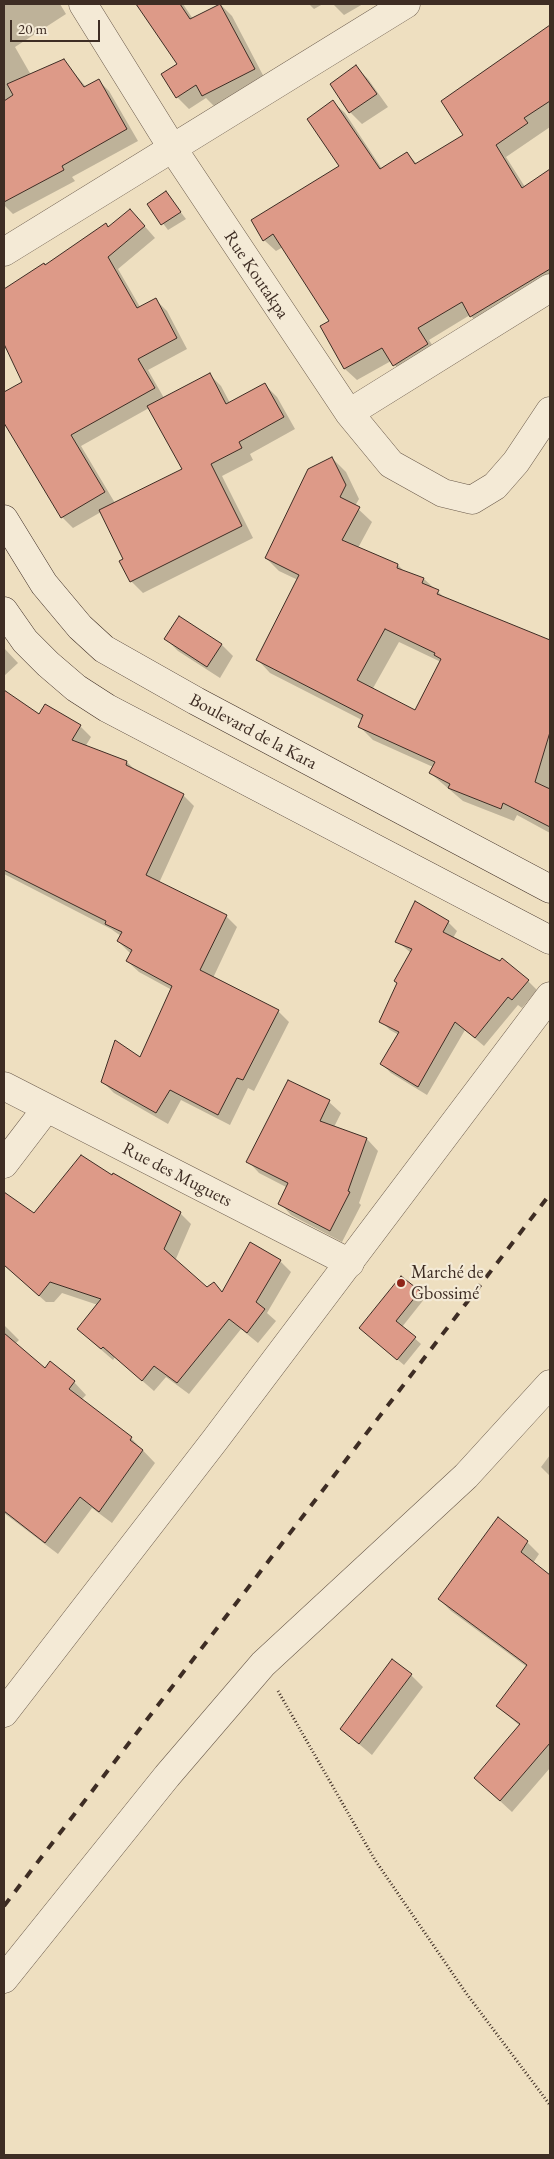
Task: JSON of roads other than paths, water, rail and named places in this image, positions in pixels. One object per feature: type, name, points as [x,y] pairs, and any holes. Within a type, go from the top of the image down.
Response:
[{"type":"street","name":"Rue Koutakpa","points":[[82,4],[173,149],[349,413],[392,464],[443,493],[472,500],[495,486],[516,462],[550,411]]},
{"type":"street","points":[[4,252],[406,4]]},
{"type":"street","points":[[349,413],[550,288]]},
{"type":"street","name":"Boulevard de la Kara","points":[[4,519],[44,584],[80,627],[104,649],[196,701],[550,889]]},
{"type":"street","points":[[4,611],[25,640],[48,664],[76,688],[106,708],[550,940]]},
{"type":"street","points":[[4,1714],[350,1263],[550,996]]},
{"type":"street","name":"Rue des Muguets","points":[[4,1086],[350,1263]]},
{"type":"street","points":[[4,1164],[46,1109]]},
{"type":"street","points":[[4,1979],[167,1776],[263,1664],[466,1476],[550,1384]]},
{"type":"railway","points":[[4,1906],[550,1194]]},
{"type":"place","name":"Marché de Gbossimé","points":[[401,1283]]}]
